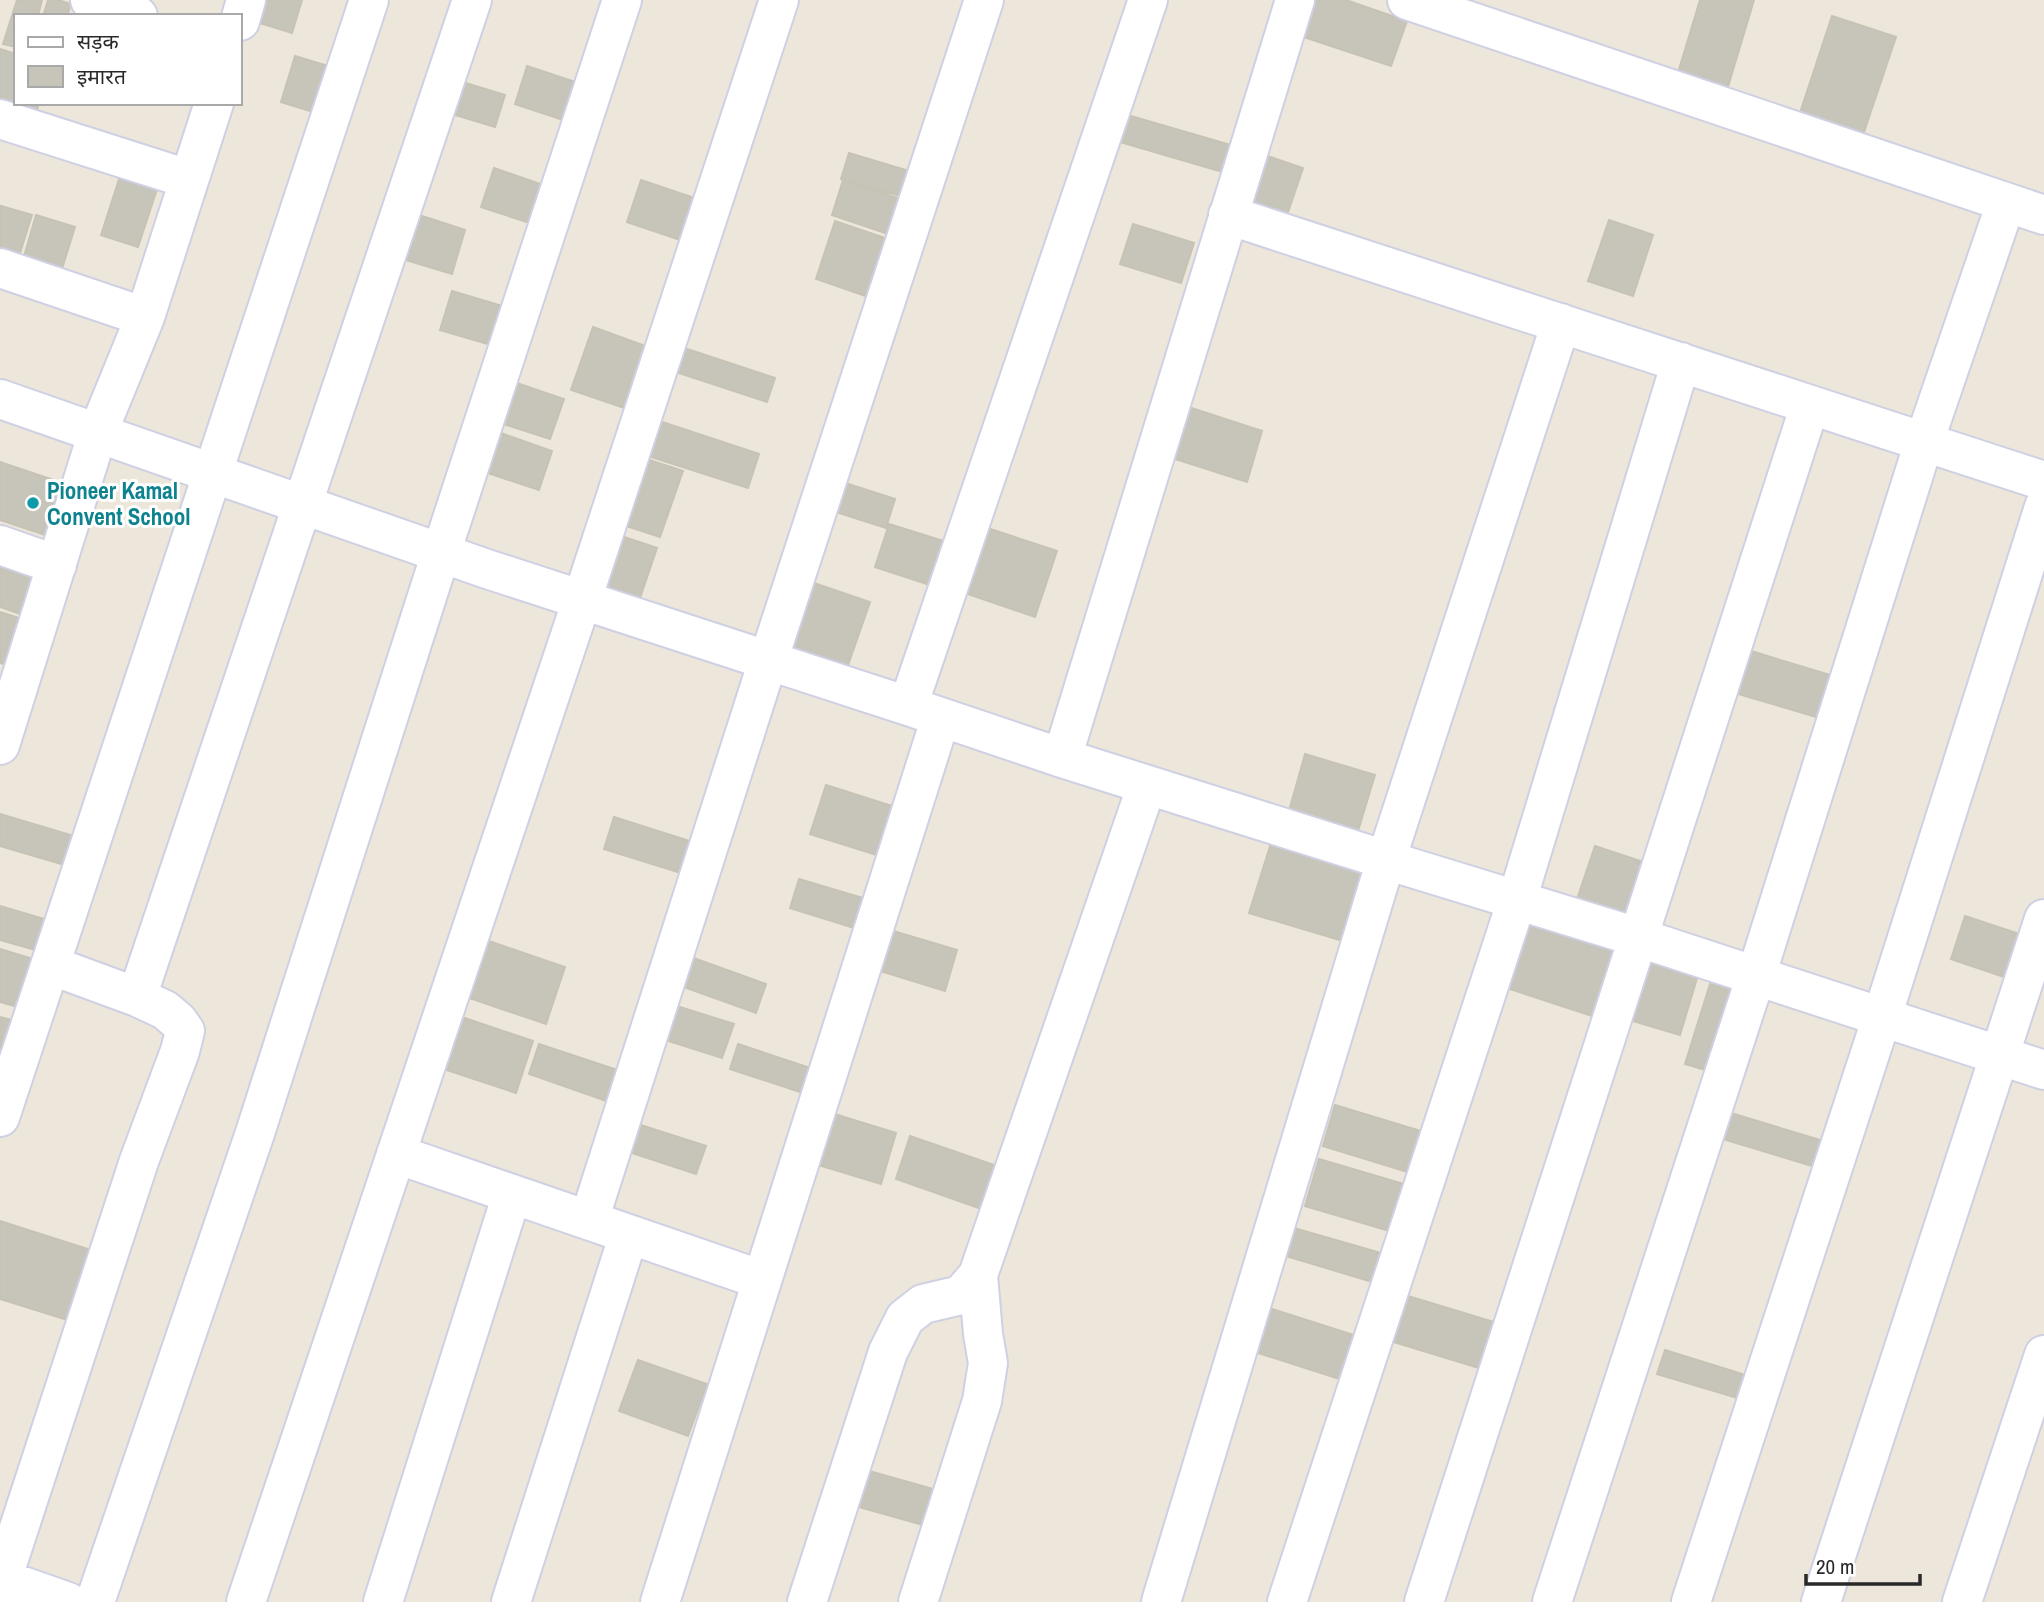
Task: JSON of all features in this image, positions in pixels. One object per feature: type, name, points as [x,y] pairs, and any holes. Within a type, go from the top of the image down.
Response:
[{"type":"street","points":[[90,0],[132,14]]},
{"type":"street","points":[[0,1117],[369,0]]},
{"type":"street","points":[[137,997],[472,0]]},
{"type":"street","points":[[95,1602],[255,1133],[622,0]]},
{"type":"street","points":[[246,1602],[582,600],[779,0]]},
{"type":"street","points":[[589,1220],[984,0]]},
{"type":"street","points":[[660,1602],[762,1280],[925,711],[1148,0]]},
{"type":"street","points":[[1062,758],[1295,0]]},
{"type":"street","points":[[1407,0],[2044,215]]},
{"type":"street","points":[[0,745],[9,681],[57,565],[99,432],[145,317],[213,105]]},
{"type":"street","points":[[0,120],[188,179]]},
{"type":"street","points":[[1552,1602],[1756,976],[1924,442],[2006,202]]},
{"type":"street","points":[[1228,215],[2044,481]]},
{"type":"street","points":[[0,268],[145,317]]},
{"type":"street","points":[[1161,1602],[1386,860],[1561,323]]},
{"type":"street","points":[[1287,1602],[1517,900],[1681,362]]},
{"type":"street","points":[[0,399],[441,553],[1062,758],[1637,937],[2044,1070]]},
{"type":"street","points":[[1424,1602],[1810,405]]},
{"type":"street","points":[[1691,1602],[1882,1017],[2044,507]]},
{"type":"street","points":[[0,545],[57,565]]},
{"type":"street","points":[[807,1602],[888,1352],[905,1318],[923,1304],[961,1295],[978,1275],[1147,785]]},
{"type":"street","points":[[1821,1602],[2044,919]]},
{"type":"street","points":[[50,965],[165,1010],[185,1031],[139,1161],[1,1581],[68,1602]]},
{"type":"street","points":[[396,1154],[762,1280]]},
{"type":"street","points":[[383,1602],[512,1194]]},
{"type":"street","points":[[511,1602],[629,1234]]},
{"type":"street","points":[[918,1602],[982,1401],[988,1363],[978,1275]]},
{"type":"street","points":[[1962,1602],[2044,1355]]},
{"type":"building","points":[[17,0],[42,0],[38,14],[14,14],[14,47],[3,44]]},
{"type":"building","points":[[48,0],[71,4],[68,14],[44,14]]},
{"type":"building","points":[[260,0],[302,0],[292,33],[253,21]]},
{"type":"building","points":[[1310,0],[1346,0],[1407,21],[1391,66],[1298,35]]},
{"type":"building","points":[[1700,0],[1754,0],[1727,90],[1677,76]]},
{"type":"building","points":[[1832,16],[1896,37],[1862,138],[1799,116]]},
{"type":"building","points":[[0,49],[14,53],[14,105],[38,105],[32,126],[0,116]]},
{"type":"building","points":[[295,56],[341,70],[326,116],[281,102]]},
{"type":"building","points":[[527,66],[587,86],[575,124],[515,104]]},
{"type":"building","points":[[459,81],[505,95],[495,127],[449,113]]},
{"type":"building","points":[[1117,112],[1234,146],[1226,173],[1110,139]]},
{"type":"building","points":[[1253,151],[1303,168],[1285,221],[1235,204]]},
{"type":"building","points":[[849,153],[922,175],[914,200],[841,179]]},
{"type":"building","points":[[494,168],[555,189],[542,227],[481,207]]},
{"type":"building","points":[[122,170],[159,183],[138,247],[101,235]]},
{"type":"building","points":[[641,180],[700,200],[686,242],[627,222]]},
{"type":"building","points":[[843,180],[912,203],[900,238],[832,215]]},
{"type":"building","points":[[1,206],[32,215],[19,256],[0,250]]},
{"type":"building","points":[[36,215],[75,227],[61,272],[23,260]]},
{"type":"building","points":[[419,215],[465,230],[452,274],[406,260]]},
{"type":"building","points":[[1609,220],[1653,235],[1633,296],[1588,281]]},
{"type":"building","points":[[835,221],[897,242],[877,300],[816,279]]},
{"type":"building","points":[[1133,224],[1194,243],[1181,283],[1120,264]]},
{"type":"building","points":[[452,291],[509,308],[498,347],[440,330]]},
{"type":"building","points":[[593,327],[654,349],[633,411],[571,390]]},
{"type":"building","points":[[672,344],[775,378],[767,402],[664,368]]},
{"type":"building","points":[[508,380],[564,399],[550,439],[494,421]]},
{"type":"building","points":[[1176,403],[1262,431],[1247,482],[1160,454]]},
{"type":"building","points":[[647,417],[759,454],[748,488],[636,452]]},
{"type":"building","points":[[495,431],[552,451],[539,490],[482,471]]},
{"type":"building","points":[[637,456],[683,471],[660,537],[614,522]]},
{"type":"building","name":"Pioneer Kamal Convent School","points":[[0,462],[71,486],[54,538],[0,520]]},
{"type":"building","points":[[842,482],[895,499],[886,528],[833,511]]},
{"type":"building","points":[[972,523],[1057,551],[1035,617],[950,588]]},
{"type":"building","points":[[889,524],[953,544],[939,588],[875,567]]},
{"type":"building","points":[[612,533],[657,548],[638,604],[593,588]]},
{"type":"building","points":[[0,548],[41,562],[23,615],[0,607]]},
{"type":"building","points":[[808,581],[870,602],[846,671],[785,651]]},
{"type":"building","points":[[0,612],[25,620],[10,666],[0,663]]},
{"type":"building","points":[[1738,647],[1843,679],[1830,721],[1725,690]]},
{"type":"building","points":[[1305,754],[1375,775],[1358,831],[1289,811]]},
{"type":"building","points":[[826,785],[898,808],[883,857],[810,834]]},
{"type":"building","points":[[0,814],[87,840],[78,869],[0,846]]},
{"type":"building","points":[[614,817],[708,847],[697,878],[604,849]]},
{"type":"building","points":[[1272,840],[1374,870],[1353,944],[1249,913]]},
{"type":"building","points":[[1595,846],[1646,863],[1626,922],[1575,905]]},
{"type":"building","points":[[799,879],[876,902],[867,932],[790,908]]},
{"type":"building","points":[[0,906],[61,924],[53,955],[0,940]]},
{"type":"building","points":[[1965,916],[2025,936],[2010,979],[1951,959]]},
{"type":"building","points":[[1529,921],[1617,950],[1595,1017],[1507,988]]},
{"type":"building","points":[[883,928],[957,950],[945,991],[871,968]]},
{"type":"building","points":[[489,941],[565,967],[546,1024],[469,998]]},
{"type":"building","points":[[0,949],[46,963],[32,1011],[0,1002]]},
{"type":"building","points":[[688,956],[766,984],[756,1013],[678,985]]},
{"type":"building","points":[[1641,958],[1698,975],[1680,1035],[1623,1018]]},
{"type":"building","points":[[1710,984],[1741,993],[1716,1073],[1685,1064]]},
{"type":"building","points":[[661,1001],[734,1024],[722,1058],[650,1035]]},
{"type":"building","points":[[456,1015],[533,1041],[516,1093],[438,1067]]},
{"type":"building","points":[[0,1017],[15,1021],[0,1057]]},
{"type":"building","points":[[539,1044],[623,1072],[612,1103],[529,1074]]},
{"type":"building","points":[[738,1044],[819,1071],[812,1096],[730,1069]]},
{"type":"building","points":[[1335,1105],[1437,1136],[1424,1177],[1323,1146]]},
{"type":"building","points":[[828,1112],[896,1133],[881,1184],[812,1163]]},
{"type":"building","points":[[1731,1113],[1833,1144],[1825,1170],[1723,1139]]},
{"type":"building","points":[[625,1120],[706,1146],[696,1174],[617,1148]]},
{"type":"building","points":[[910,1136],[1003,1168],[987,1211],[896,1179]]},
{"type":"building","points":[[1319,1159],[1417,1188],[1403,1235],[1305,1206]]},
{"type":"building","points":[[0,1221],[100,1253],[77,1323],[0,1299]]},
{"type":"building","points":[[1294,1228],[1398,1258],[1389,1287],[1286,1256]]},
{"type":"building","points":[[1398,1293],[1497,1323],[1482,1369],[1384,1339]]},
{"type":"building","points":[[1266,1307],[1369,1340],[1355,1384],[1252,1351]]},
{"type":"building","points":[[1665,1350],[1758,1379],[1751,1402],[1657,1374]]},
{"type":"building","points":[[638,1360],[707,1384],[688,1436],[619,1411]]},
{"type":"building","points":[[862,1469],[940,1491],[930,1527],[852,1505]]},
{"type":"place","name":"Pioneer Kamal Convent School","points":[[33,503]]}]
